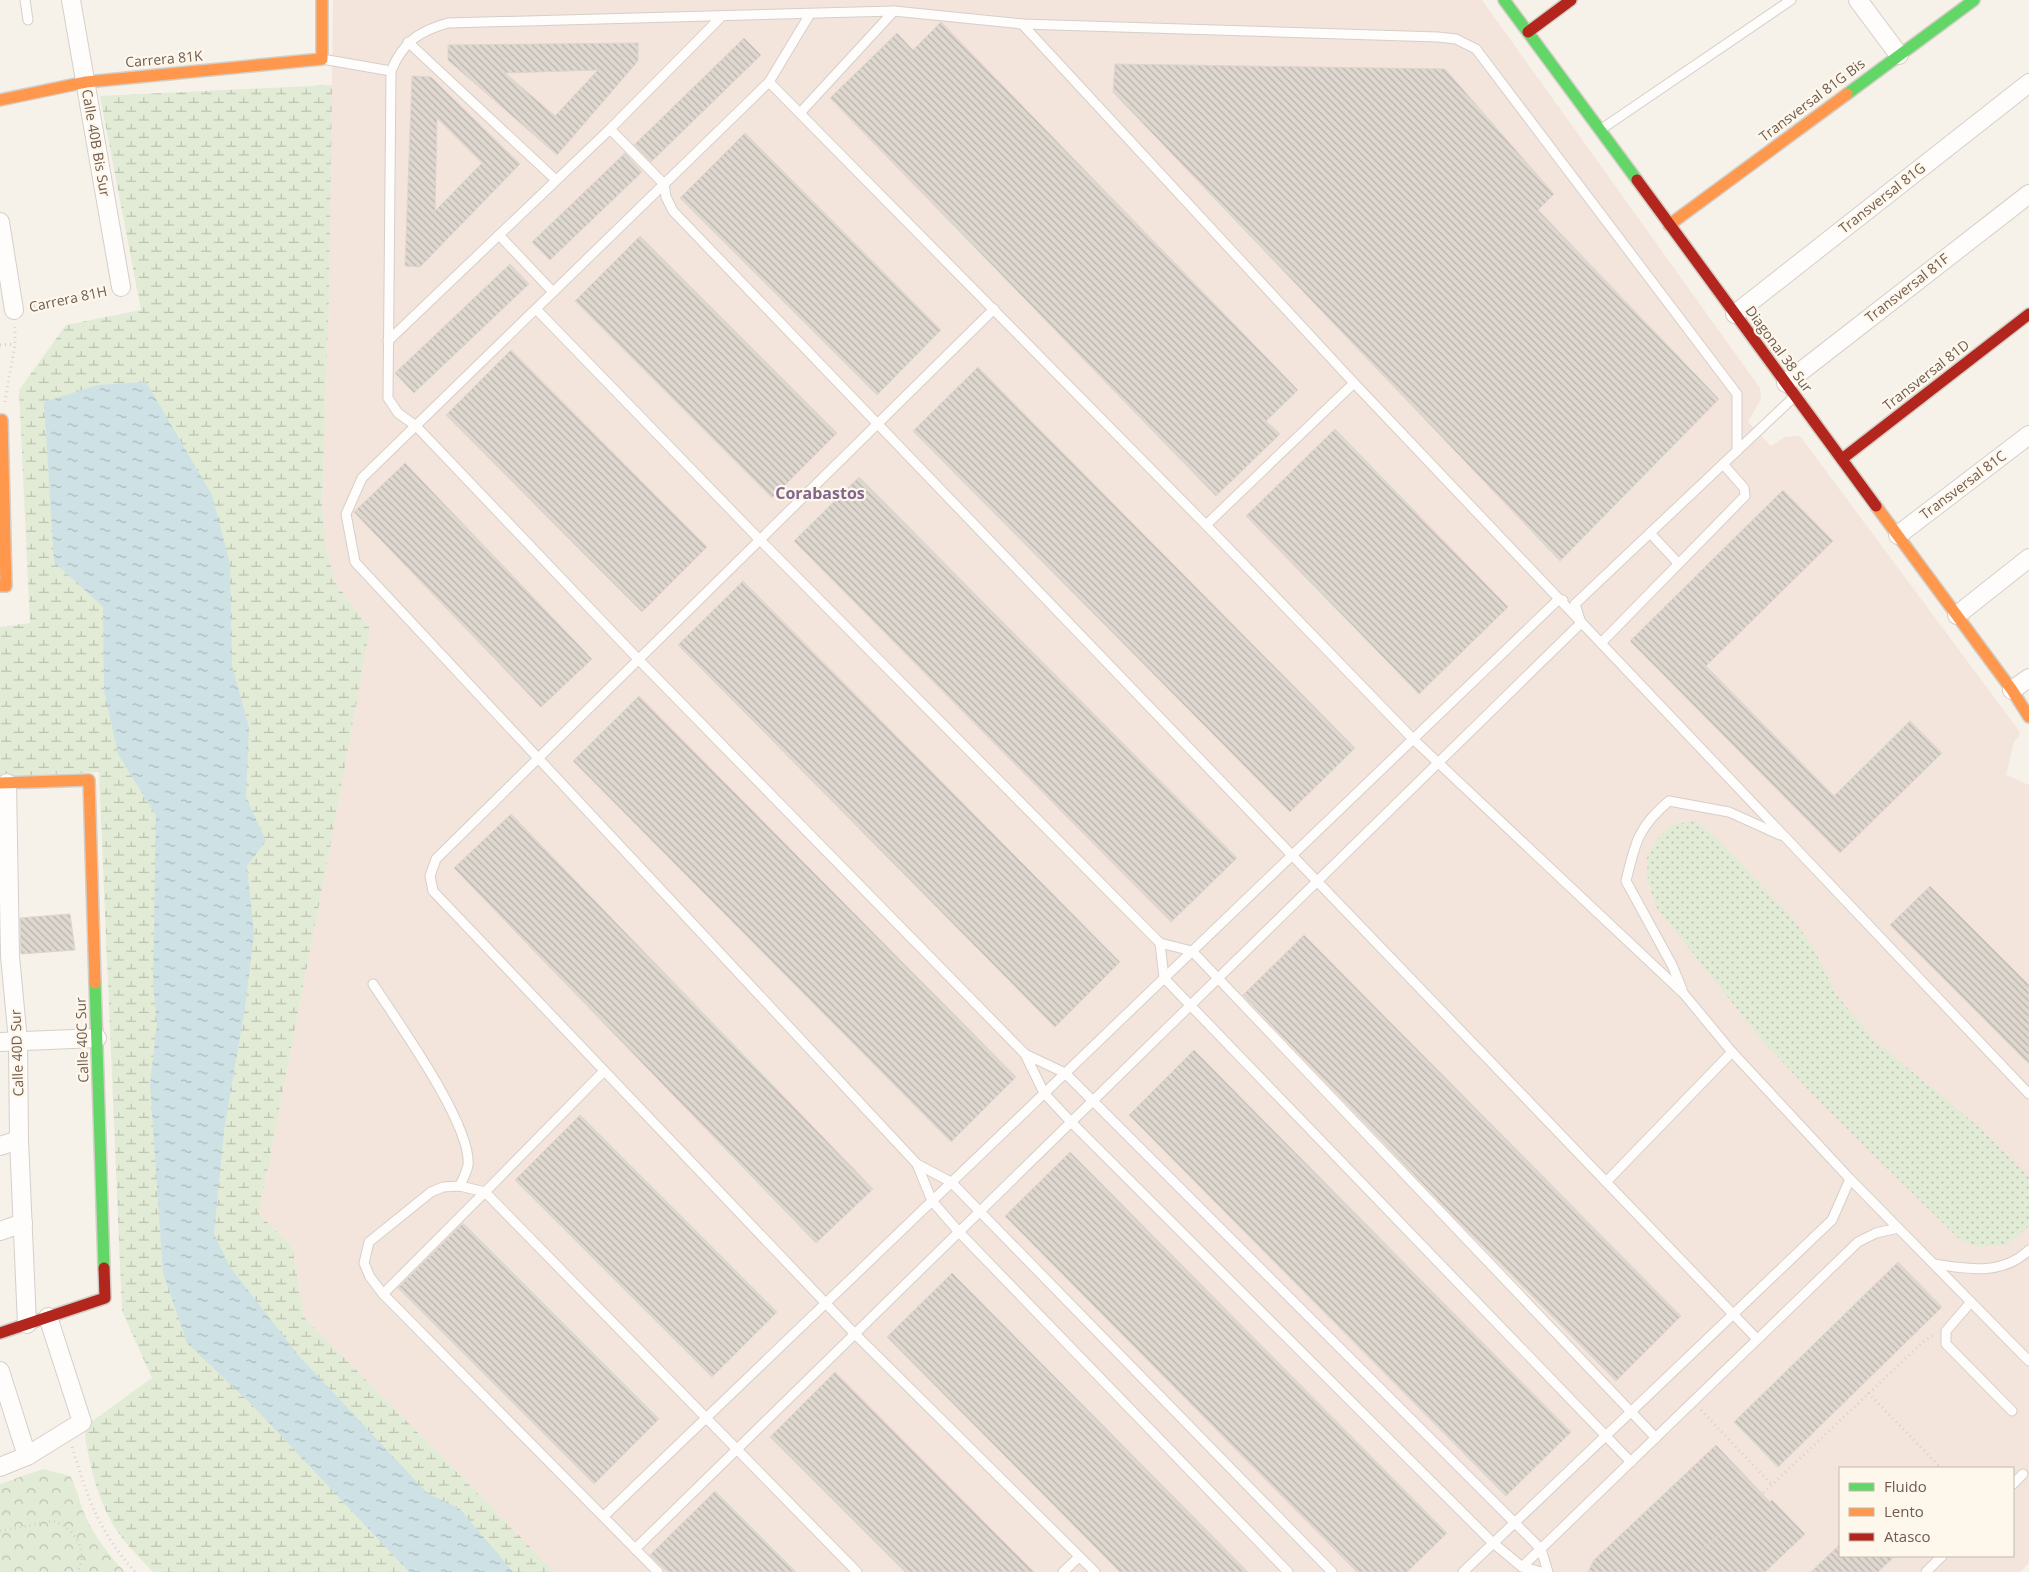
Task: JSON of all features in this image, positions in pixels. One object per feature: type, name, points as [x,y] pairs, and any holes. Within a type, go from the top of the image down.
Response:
[{"type":"street","name":"Calle 40B Bis Sur","points":[[71,0],[121,287]]},
{"type":"street","points":[[322,0],[328,60]]},
{"type":"street","name":"Diagonal 38 Sur","points":[[1504,0],[1957,614],[2012,690],[2029,717]]},
{"type":"street","points":[[1528,32],[1571,0]]},
{"type":"street","points":[[1858,0],[1899,55]]},
{"type":"street","name":"Transversal 81G Bis","points":[[1669,225],[1974,0]]},
{"type":"street","name":"Carrera 81K","points":[[0,100],[86,82],[328,60]]},
{"type":"street","name":"Transversal 81G","points":[[1735,314],[2029,83]]},
{"type":"street","name":"Transversal 81F","points":[[1790,389],[2029,194]]},
{"type":"street","points":[[0,222],[14,310]]},
{"type":"street","name":"Transversal 81D","points":[[1842,459],[2029,314]]},
{"type":"street","points":[[2,420],[3,586]]},
{"type":"street","name":"Transversal 81C","points":[[1898,535],[2029,435]]},
{"type":"street","points":[[1957,614],[2029,558]]},
{"type":"street","points":[[2012,690],[2029,678]]},
{"type":"street","name":"Calle 40C Sur","points":[[3,783],[89,780],[105,1298],[48,1317]]},
{"type":"street","name":"Calle 40D Sur","points":[[3,783],[10,956],[18,1041],[19,1140],[27,1324]]},
{"type":"street","points":[[0,1042],[97,1038]]},
{"type":"street","points":[[0,1146],[19,1140]]},
{"type":"street","points":[[0,1231],[23,1223]]},
{"type":"street","points":[[0,1333],[48,1317],[82,1422],[28,1456],[0,1467]]},
{"type":"street","points":[[0,1370],[28,1456]]},
{"type":"lane","points":[[25,0],[28,20]]},
{"type":"lane","points":[[1600,131],[1791,0]]},
{"type":"lane","points":[[800,113],[894,11]]},
{"type":"lane","points":[[1542,1572],[1522,1567],[1492,1542],[1071,1122],[1044,1093],[1025,1054],[639,660],[416,426],[398,413],[388,398],[391,70],[397,56],[408,42],[427,29],[448,23],[894,11],[1022,24],[1456,39],[1476,49],[1737,394],[1737,451]]},
{"type":"lane","points":[[810,14],[769,82],[362,478],[346,514],[356,562],[917,1164],[952,1182],[1332,1572]]},
{"type":"lane","points":[[388,341],[610,129],[722,16]]},
{"type":"lane","points":[[1022,24],[1354,383],[2029,1094]]},
{"type":"lane","points":[[408,42],[556,180]]},
{"type":"lane","points":[[328,60],[391,70]]},
{"type":"lane","points":[[769,82],[1206,525],[1413,739],[1684,994],[1732,1052],[1850,1179],[2029,1361]]},
{"type":"lane","points":[[610,129],[664,184],[666,197],[673,211],[1318,880],[1757,1339]]},
{"type":"lane","points":[[499,235],[554,292]]},
{"type":"lane","points":[[536,309],[760,540],[1160,943],[1192,951],[1656,1438]]},
{"type":"lane","points":[[994,310],[436,860],[430,876],[433,891],[854,1334],[1094,1572]]},
{"type":"lane","points":[[1206,525],[1354,383]]},
{"type":"lane","points":[[1575,604],[1737,451],[1790,389]]},
{"type":"lane","points":[[1601,643],[1745,496],[1744,488],[1723,464]]},
{"type":"lane","points":[[1650,533],[1678,563]]},
{"type":"lane","points":[[1558,599],[1575,604]]},
{"type":"lane","points":[[604,1516],[1558,599]]},
{"type":"lane","points":[[1575,604],[1581,623]]},
{"type":"lane","points":[[635,1548],[1581,623]]},
{"type":"lane","points":[[1684,994],[1672,965],[1626,880],[1639,833],[1652,816],[1669,801],[1729,812],[1785,837]]},
{"type":"lane","points":[[1160,943],[1164,978],[1631,1462]]},
{"type":"lane","points":[[373,984],[428,1069],[465,1139],[468,1166],[460,1186]]},
{"type":"lane","points":[[1606,1182],[1732,1052]]},
{"type":"lane","points":[[1025,1054],[1065,1073],[1541,1549],[1548,1572]]},
{"type":"lane","points":[[383,1294],[604,1071]]},
{"type":"lane","points":[[917,1164],[932,1201],[959,1232],[1288,1572]]},
{"type":"lane","points":[[1463,1572],[1492,1542],[1832,1220],[1850,1179]]},
{"type":"lane","points":[[658,1572],[383,1294],[370,1277],[364,1262],[369,1242],[431,1192],[443,1187],[460,1186],[486,1192],[857,1572]]},
{"type":"lane","points":[[1522,1567],[1858,1242],[1876,1233],[1898,1228]]},
{"type":"lane","points":[[1933,1264],[1972,1270],[1996,1269],[2029,1250]]},
{"type":"lane","points":[[1971,1302],[1946,1331],[1946,1344],[2012,1411]]},
{"type":"lane","points":[[2014,1483],[2023,1474]]},
{"type":"lane","points":[[1063,1572],[1079,1557]]},
{"type":"lane","points":[[1926,1572],[1941,1557]]},
{"type":"path","name":"Carrera 81H","points":[[14,310],[121,287]]},
{"type":"path","points":[[2,420],[15,344],[14,310]]},
{"type":"path","points":[[0,345],[15,344]]},
{"type":"path","points":[[1680,1572],[1929,1336],[1946,1331]]},
{"type":"path","points":[[1868,1393],[1940,1467]]},
{"type":"path","points":[[1693,1402],[1772,1484]]},
{"type":"path","points":[[67,1432],[89,1500],[103,1530],[135,1572]]},
{"type":"path","points":[[0,1531],[53,1521],[61,1523],[78,1540],[81,1550],[81,1565],[77,1572]]},
{"type":"shaded area","points":[[333,0],[1482,0],[1760,388],[1761,399],[1748,422],[1771,446],[1785,437],[1800,436],[2020,732],[2014,742],[2006,775],[2029,785],[2029,1563],[2020,1572],[555,1572],[304,1317],[292,1246],[259,1214],[330,848],[370,629],[335,582],[325,544],[322,506],[329,297]]},
{"type":"green space","points":[[332,85],[329,297],[322,506],[325,544],[335,582],[370,629],[330,848],[259,1214],[292,1246],[304,1317],[555,1572],[153,1572],[125,1541],[105,1510],[96,1487],[84,1427],[152,1378],[122,1311],[99,772],[0,776],[0,627],[30,623],[19,390],[66,325],[141,310],[100,96]]},
{"type":"green space","points":[[1696,821],[1717,839],[1789,914],[1813,947],[1836,994],[1873,1039],[1980,1128],[2029,1177],[2029,1226],[2008,1244],[1979,1247],[1960,1240],[1819,1101],[1760,1038],[1657,908],[1648,882],[1647,858],[1656,840],[1673,824]]},
{"type":"green space","points":[[43,1469],[70,1476],[92,1529],[107,1552],[125,1572],[0,1572],[0,1484]]},
{"type":"water","points":[[146,382],[212,495],[230,564],[232,666],[249,727],[246,797],[266,841],[247,866],[254,934],[245,1008],[224,1131],[214,1234],[230,1267],[299,1356],[427,1493],[460,1509],[513,1572],[409,1572],[253,1406],[187,1343],[163,1273],[150,1084],[157,1024],[153,985],[156,816],[118,754],[104,690],[103,607],[54,562],[44,402],[98,385]]},
{"type":"building","points":[[941,22],[1298,390],[1266,421],[1280,434],[1216,496],[830,98],[897,33],[913,50]]},
{"type":"building","points":[[744,38],[761,55],[651,162],[634,145]]},
{"type":"building","points":[[638,43],[638,61],[557,155],[448,60],[448,45]],"holes":[[[598,70],[555,116],[505,73]]]},
{"type":"building","points":[[1115,64],[1445,69],[1554,194],[1538,210],[1719,399],[1560,561],[1113,92]]},
{"type":"building","points":[[412,76],[431,77],[520,164],[420,267],[405,266]],"holes":[[[437,118],[482,163],[435,211]]]},
{"type":"building","points":[[745,133],[941,330],[877,395],[680,198]]},
{"type":"building","points":[[625,153],[642,172],[550,260],[532,242]]},
{"type":"building","points":[[640,236],[837,433],[772,498],[575,301]]},
{"type":"building","points":[[510,264],[529,284],[414,393],[395,373]]},
{"type":"building","points":[[511,350],[707,547],[642,612],[446,415]]},
{"type":"building","points":[[978,367],[1355,748],[1290,812],[913,431]]},
{"type":"building","points":[[1335,429],[1508,607],[1419,694],[1246,516]]},
{"type":"building","points":[[405,463],[592,659],[541,707],[354,512]]},
{"type":"building","points":[[859,477],[1237,858],[1171,922],[794,541]]},
{"type":"building","points":[[1783,490],[1833,541],[1706,666],[1834,796],[1910,721],[1942,753],[1840,853],[1630,641]]},
{"type":"building","points":[[743,581],[1120,962],[1055,1027],[678,645]]},
{"type":"building","points":[[639,696],[1016,1077],[951,1142],[573,761]]},
{"type":"building","points":[[511,814],[873,1189],[816,1243],[454,868]]},
{"type":"building","points":[[1930,886],[2029,985],[2029,1064],[1890,925]]},
{"type":"building","points":[[70,914],[75,950],[21,954],[20,918]]},
{"type":"building","points":[[1304,935],[1681,1316],[1616,1381],[1466,1229],[1243,995]]},
{"type":"building","points":[[1194,1050],[1571,1432],[1506,1496],[1129,1115]]},
{"type":"building","points":[[580,1115],[777,1312],[712,1377],[515,1180]]},
{"type":"building","points":[[1070,1152],[1447,1533],[1407,1572],[1357,1572],[1005,1216]]},
{"type":"building","points":[[463,1223],[659,1419],[594,1484],[398,1288]]},
{"type":"building","points":[[1898,1262],[1942,1307],[1778,1467],[1734,1422]]},
{"type":"building","points":[[952,1273],[1248,1572],[1120,1572],[887,1337]]},
{"type":"building","points":[[835,1372],[1034,1572],[905,1572],[770,1437]]},
{"type":"building","points":[[1716,1445],[1770,1502],[1772,1500],[1805,1534],[1765,1572],[1588,1572],[1594,1560]]},
{"type":"building","points":[[715,1491],[796,1572],[667,1572],[650,1555]]},
{"type":"building","points":[[1839,1545],[1839,1557],[1894,1557],[1878,1572],[1811,1572]]},
{"type":"traffic: fast","points":[[1504,0],[1637,180]]},
{"type":"traffic: fast","points":[[1847,94],[1974,0]]},
{"type":"traffic: fast","points":[[95,983],[104,1268]]},
{"type":"traffic: slow","points":[[0,100],[86,82],[322,59],[322,0]]},
{"type":"traffic: slow","points":[[1669,225],[1847,94]]},
{"type":"traffic: slow","points":[[0,586],[6,586],[2,420]]},
{"type":"traffic: slow","points":[[1876,506],[2012,690],[2029,717]]},
{"type":"traffic: slow","points":[[0,783],[89,780],[95,983]]},
{"type":"traffic: jam","points":[[1528,32],[1571,0]]},
{"type":"traffic: jam","points":[[1637,180],[1876,506]]},
{"type":"traffic: jam","points":[[1842,459],[2029,314]]},
{"type":"traffic: jam","points":[[0,1333],[105,1298],[104,1268]]},
{"type":"district","name":"Corabastos","points":[[820,493]]}]
